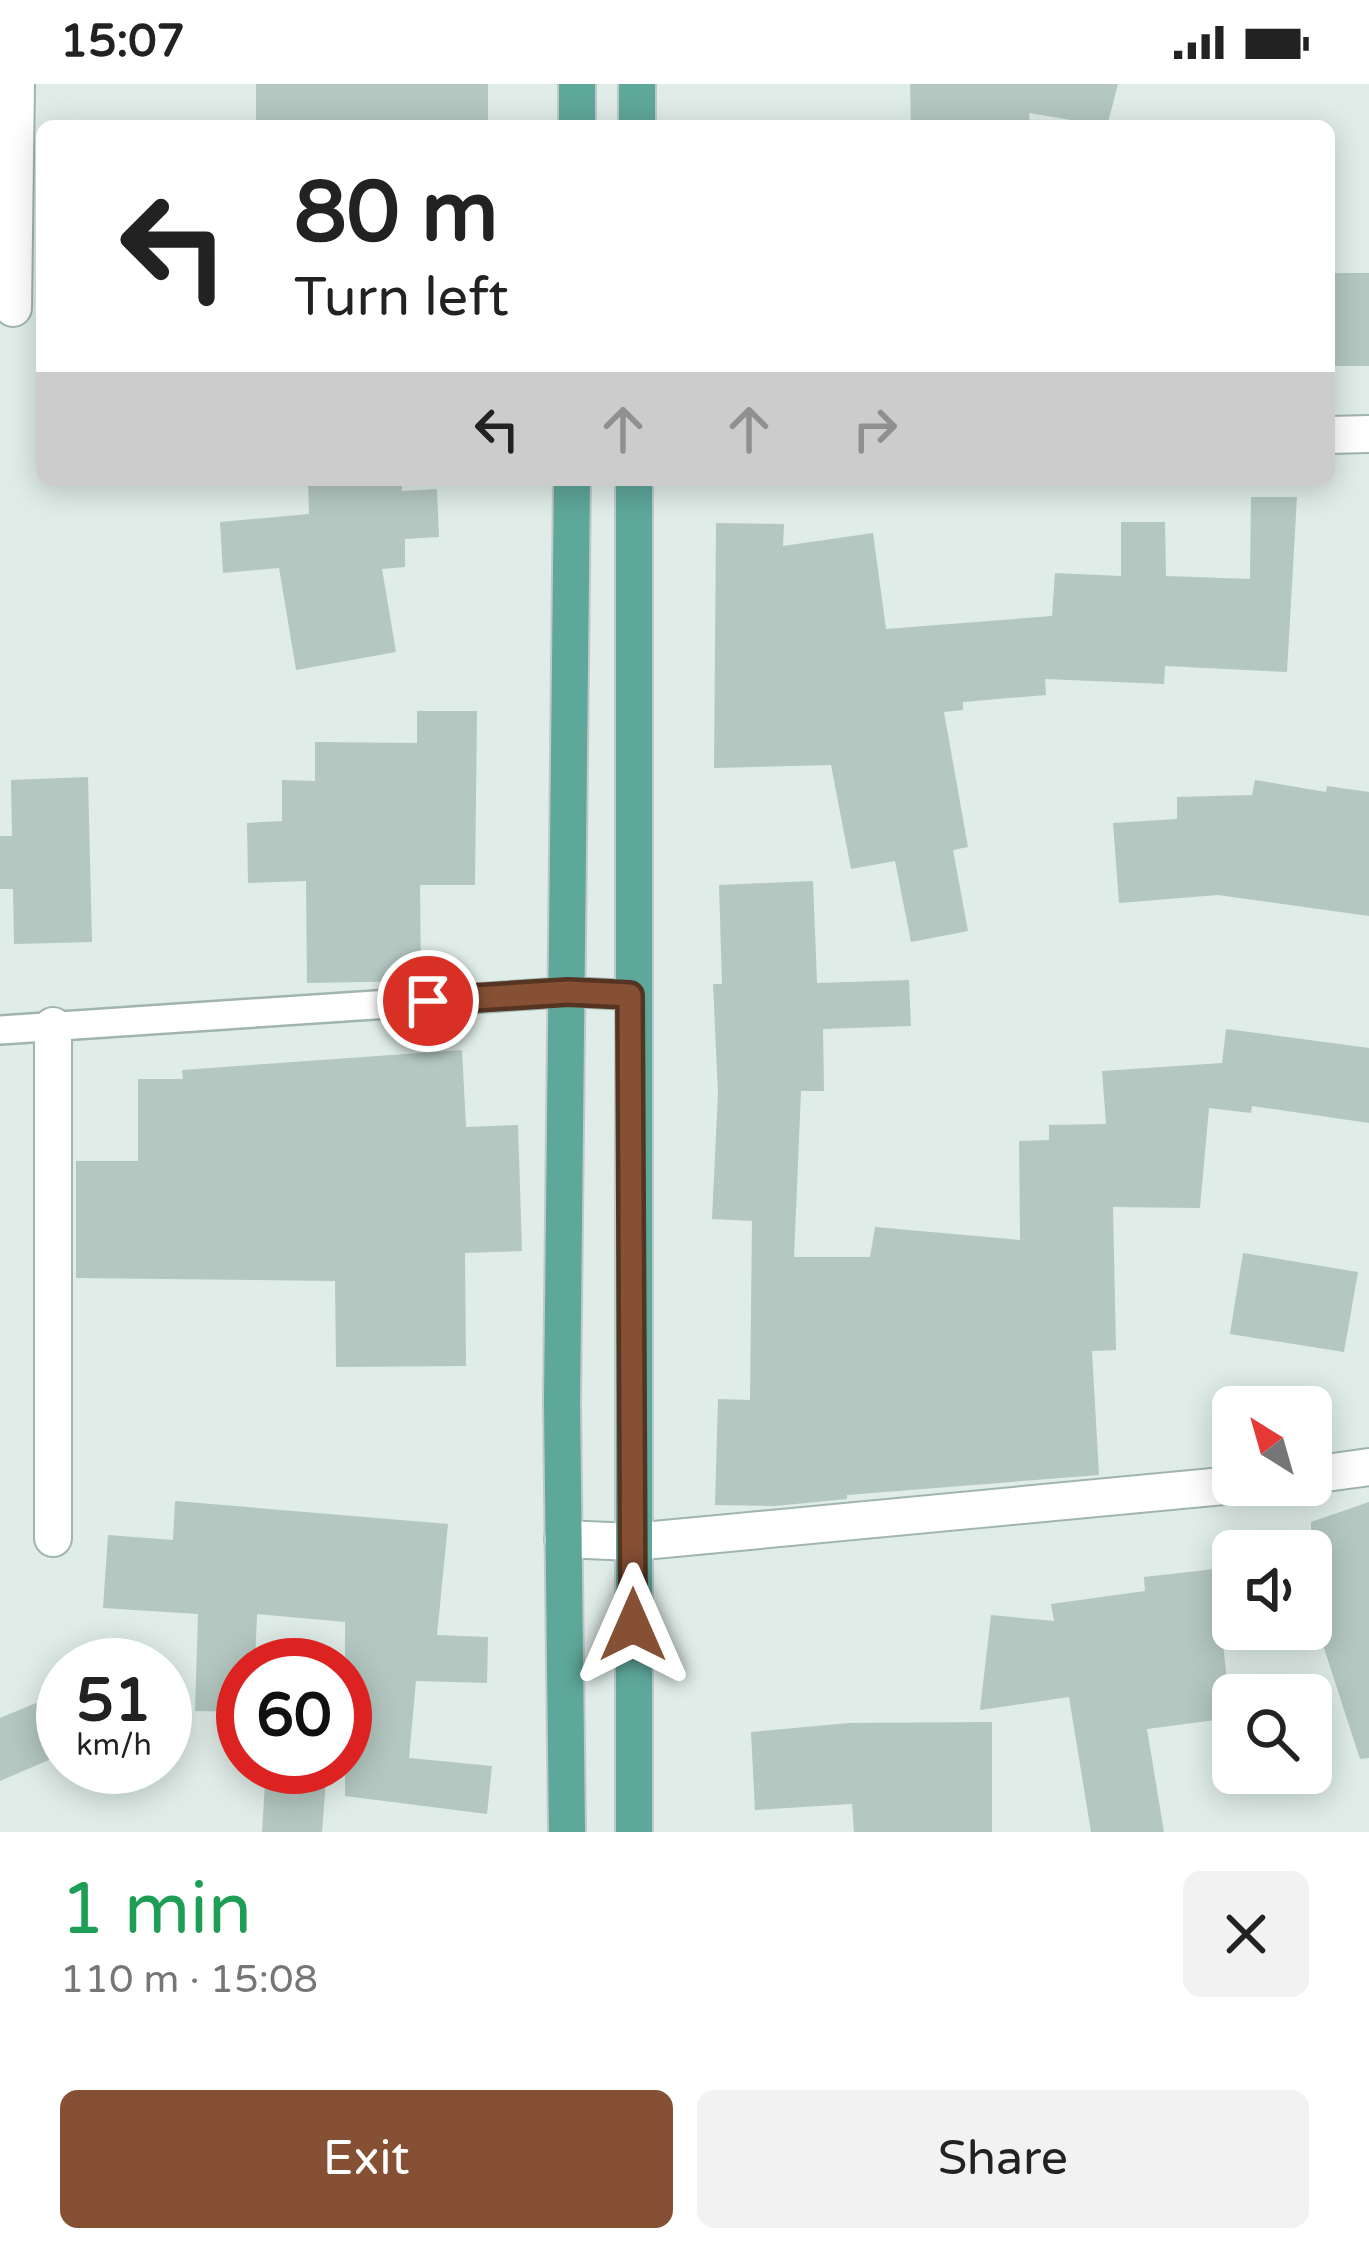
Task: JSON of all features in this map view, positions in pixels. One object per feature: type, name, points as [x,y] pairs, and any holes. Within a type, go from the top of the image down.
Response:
[{"type":"main road","points":[[577,84],[577,120]]},
{"type":"main road","points":[[637,84],[637,120]]},
{"type":"main road","points":[[567,1832],[563,1538],[572,486]]},
{"type":"main road","points":[[634,486],[630,995],[634,1832]]},
{"type":"street","points":[[14,308],[16,84]]},
{"type":"street","points":[[1335,434],[1369,434]]},
{"type":"street","points":[[53,1026],[53,1538]]},
{"type":"street","points":[[1332,1472],[1369,1467]]},
{"type":"street","points":[[563,1538],[633,1542],[1212,1487]]},
{"type":"lane","points":[[0,1030],[568,992],[630,995]]},
{"type":"building","points":[[256,84],[488,84],[488,120],[256,120]]},
{"type":"building","points":[[910,84],[1118,84],[1109,120],[1029,113],[1030,120],[911,120]]},
{"type":"building","points":[[1335,273],[1369,273],[1369,366],[1335,366]]},
{"type":"building","points":[[308,486],[437,489],[439,537],[405,539],[405,567],[382,569],[396,652],[296,670],[279,568],[223,573],[220,522],[309,514]]},
{"type":"building","points":[[1251,497],[1297,497],[1287,672],[1165,666],[1164,684],[1045,679],[1046,695],[963,702],[963,710],[944,712],[968,847],[953,850],[968,931],[911,942],[895,861],[851,869],[831,765],[714,768],[716,523],[784,524],[783,546],[873,533],[886,629],[1052,616],[1055,573],[1121,576],[1121,522],[1165,522],[1166,576],[1250,579]]},
{"type":"building","points":[[417,711],[477,711],[475,885],[420,885],[421,981],[307,983],[306,881],[248,883],[247,823],[282,821],[282,780],[315,781],[315,742],[417,743]]},
{"type":"building","points":[[88,777],[92,942],[14,944],[13,889],[0,889],[0,836],[12,836],[11,780]]},
{"type":"building","points":[[1255,780],[1326,792],[1327,786],[1369,792],[1369,916],[1218,895],[1119,903],[1113,823],[1177,819],[1177,797],[1252,795]]},
{"type":"building","points":[[813,881],[817,983],[909,980],[911,1026],[823,1029],[824,1091],[801,1091],[794,1257],[870,1257],[875,1227],[1020,1240],[1019,1141],[1049,1140],[1049,1125],[1106,1124],[1102,1071],[1222,1063],[1226,1029],[1369,1048],[1369,1123],[1252,1106],[1251,1113],[1209,1108],[1200,1208],[1113,1207],[1116,1350],[1092,1351],[1099,1475],[847,1495],[847,1499],[775,1506],[715,1505],[718,1399],[750,1400],[752,1221],[712,1219],[718,1093],[713,984],[722,984],[719,885]]},
{"type":"building","points":[[462,1050],[466,1127],[518,1125],[522,1251],[465,1253],[466,1366],[336,1367],[335,1281],[76,1278],[76,1161],[138,1161],[138,1079],[183,1079],[182,1070]]},
{"type":"building","points":[[1243,1253],[1358,1272],[1344,1352],[1230,1334]]},
{"type":"building","points":[[175,1501],[448,1524],[437,1635],[488,1637],[487,1683],[416,1681],[409,1758],[492,1766],[487,1814],[345,1796],[372,1794],[372,1638],[345,1638],[345,1622],[257,1614],[256,1638],[216,1638],[216,1711],[195,1711],[198,1614],[103,1608],[108,1535],[173,1540]]},
{"type":"building","points":[[1369,1502],[1369,1758],[1360,1759],[1325,1650],[1332,1650],[1332,1530],[1311,1530],[1311,1522]]},
{"type":"building","points":[[1212,1569],[1212,1650],[1224,1650],[1226,1674],[1212,1674],[1212,1720],[1147,1729],[1164,1832],[1091,1832],[1069,1697],[980,1710],[991,1615],[1054,1621],[1051,1604],[1145,1591],[1144,1577]]},
{"type":"building","points":[[36,1703],[36,1765],[0,1781],[0,1718]]},
{"type":"building","points":[[992,1722],[992,1832],[854,1832],[852,1804],[755,1810],[751,1732],[849,1723]]},
{"type":"building","points":[[264,1794],[325,1794],[322,1832],[262,1832]]},
{"type":"route","points":[[428,1001],[568,992],[630,995],[633,1625]]}]
